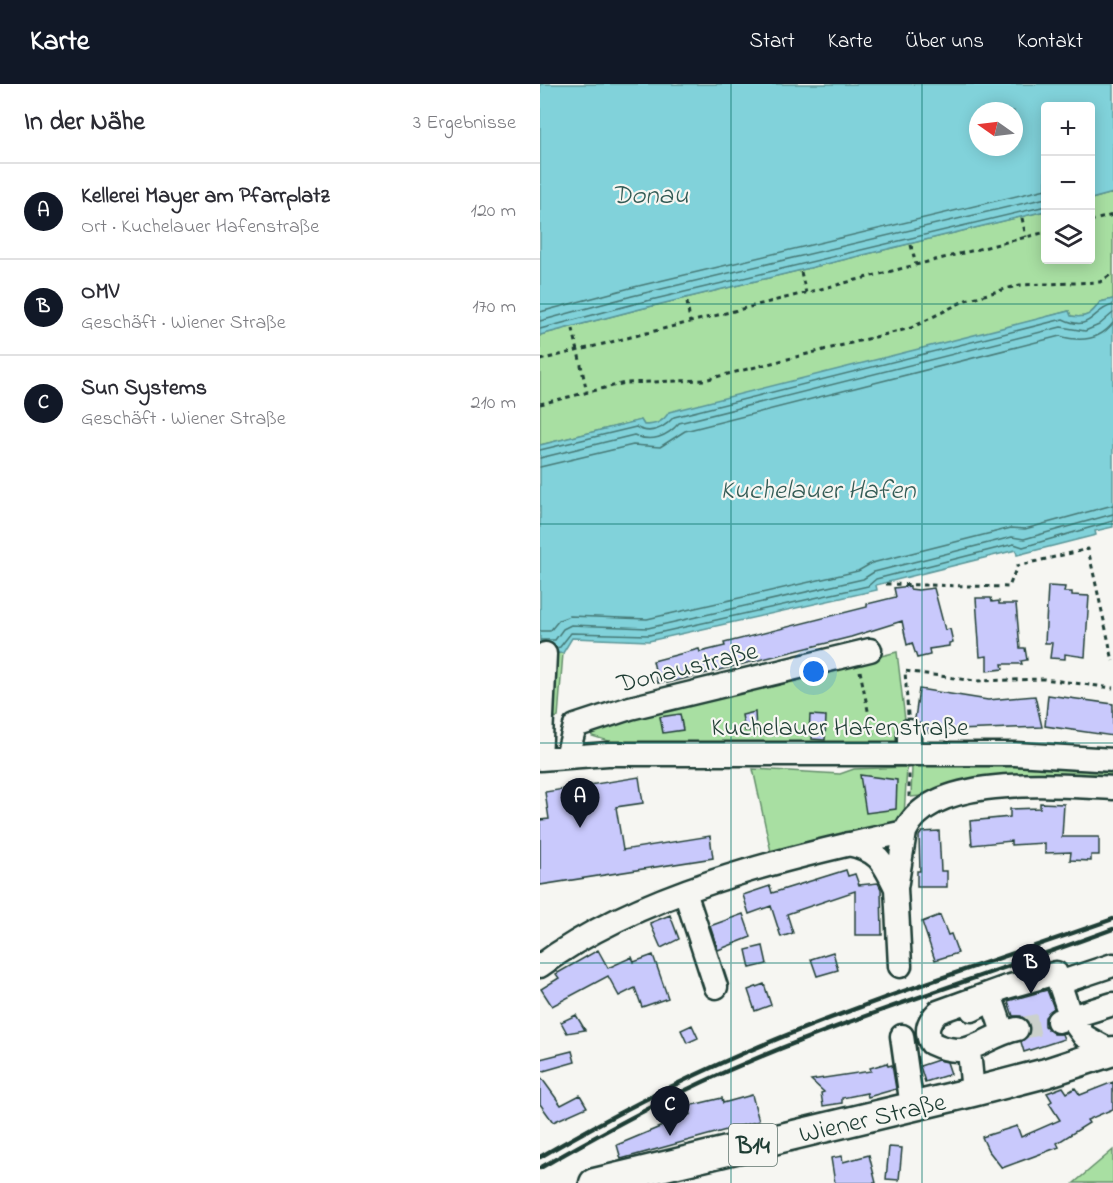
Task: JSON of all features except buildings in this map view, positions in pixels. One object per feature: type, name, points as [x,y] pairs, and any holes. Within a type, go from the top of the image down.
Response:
[{"type":"main road","name":"Wiener Straße","points":[[594,1183],[973,1092],[1046,1073],[1112,1051]]},
{"type":"street","name":"Donaustraße","points":[[567,756],[575,726],[630,708],[870,650]]},
{"type":"street","points":[[545,654],[540,759],[567,756]]},
{"type":"street","points":[[909,731],[909,755]]},
{"type":"street","name":"Kuchelauer Hafenstraße","points":[[567,756],[608,754],[1015,754],[1113,760]]},
{"type":"street","points":[[1015,754],[1020,784]]},
{"type":"street","points":[[540,966],[596,931],[685,892],[907,827],[941,798],[975,789],[1020,784],[1113,788]]},
{"type":"street","points":[[900,966],[896,888],[907,827]]},
{"type":"street","points":[[848,844],[868,848],[886,867],[896,888]]},
{"type":"street","points":[[685,892],[716,987]]},
{"type":"street","points":[[1059,982],[1113,965]]},
{"type":"street","points":[[933,1040],[930,1020],[938,1012],[978,996],[1056,973],[1065,1019],[1084,1036],[1112,1051]]},
{"type":"street","points":[[992,1000],[1010,1031],[969,1051],[933,1040],[992,1000]]},
{"type":"street","points":[[1065,1019],[1113,1004]]},
{"type":"street","points":[[902,1036],[912,1107]]},
{"type":"street","points":[[969,1051],[973,1092]]},
{"type":"path","points":[[1095,220],[1113,215]]},
{"type":"path","points":[[1022,218],[1026,237]]},
{"type":"path","points":[[540,360],[1041,233]]},
{"type":"path","points":[[911,245],[916,265]]},
{"type":"path","points":[[801,272],[806,293]]},
{"type":"path","points":[[540,404],[625,383],[704,380],[911,328],[966,300],[1020,285],[1100,282],[1113,273]]},
{"type":"path","points":[[687,302],[690,322]]},
{"type":"path","points":[[573,329],[587,392]]},
{"type":"path","points":[[886,584],[1008,587],[1017,566],[1088,549],[1113,661]]},
{"type":"path","points":[[909,731],[905,671],[975,681],[1044,679],[1113,688]]},
{"type":"path","points":[[861,672],[872,732]]},
{"type":"path","points":[[907,827],[909,755]]},
{"type":"green space","points":[[1113,193],[1113,299],[1100,302],[1088,315],[1071,316],[1069,311],[664,419],[655,425],[644,425],[641,420],[540,445],[540,335],[1041,212],[1041,264],[1095,264],[1095,198]]},
{"type":"green space","points":[[897,652],[908,745],[612,742],[592,736],[590,730]]},
{"type":"green space","points":[[563,653],[558,717],[540,720],[540,654]]},
{"type":"green space","points":[[916,763],[1113,767],[1113,778],[911,797],[912,767]]},
{"type":"green space","points":[[907,767],[904,816],[896,828],[771,852],[753,769],[840,774],[854,769]]},
{"type":"green space","points":[[1113,1150],[1113,1183],[1074,1183]]},
{"type":"water","name":"Donau","points":[[540,84],[1113,84],[1113,193],[1095,198],[1095,102],[1041,102],[1041,212],[540,335]]},
{"type":"water","name":"Kuchelauer Hafen","points":[[1113,299],[1113,527],[1095,531],[1096,535],[1017,555],[1016,550],[876,585],[877,590],[649,641],[572,638],[563,653],[540,654],[540,445],[641,420],[644,425],[656,424],[662,421],[669,412],[1069,311],[1071,316],[1085,316],[1100,302]]},
{"type":"tunnel","points":[[1017,1029],[1058,1021]]},
{"type":"railway","points":[[540,1157],[590,1128],[693,1076],[791,1033],[1113,919]]},
{"type":"railway","points":[[540,1168],[646,1110],[755,1059],[888,1008],[1113,929]]},
{"type":"place","name":"Kellerei Mayer am Pfarrplatz","points":[[580,828]]},
{"type":"place","name":"OMV","points":[[1031,994]]},
{"type":"place","name":"Sun Systems","points":[[670,1136]]}]
